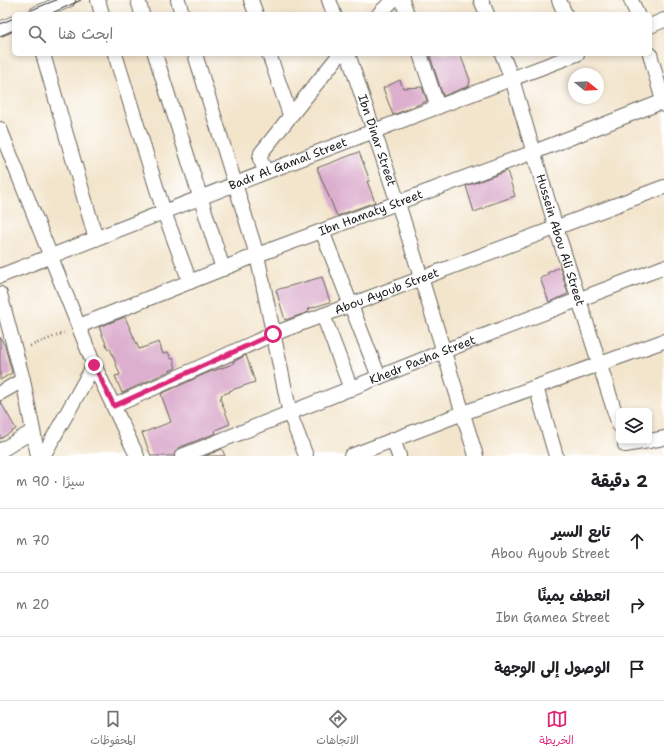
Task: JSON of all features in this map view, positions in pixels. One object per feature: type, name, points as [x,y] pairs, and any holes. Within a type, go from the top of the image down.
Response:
[{"type":"street","points":[[41,12],[68,0]]},
{"type":"street","points":[[98,0],[101,12]]},
{"type":"street","points":[[138,0],[141,12]]},
{"type":"street","points":[[178,0],[181,12]]},
{"type":"street","points":[[251,0],[255,12]]},
{"type":"street","points":[[329,0],[333,12]]},
{"type":"street","points":[[381,12],[393,0]]},
{"type":"street","points":[[402,0],[406,12]]},
{"type":"street","points":[[481,0],[486,12]]},
{"type":"street","points":[[559,0],[564,12]]},
{"type":"street","points":[[631,0],[636,12]]},
{"type":"street","points":[[652,25],[664,20]]},
{"type":"street","points":[[0,29],[12,24]]},
{"type":"street","points":[[44,56],[96,239]]},
{"type":"street","points":[[116,56],[164,212],[190,282]]},
{"type":"street","points":[[155,56],[223,269]]},
{"type":"street","points":[[196,56],[257,255],[290,414],[306,456]]},
{"type":"street","points":[[270,56],[290,115]]},
{"type":"street","points":[[266,172],[260,159],[261,153],[338,56]]},
{"type":"street","name":"Ibn Dinar Street","points":[[349,56],[398,203],[476,456]]},
{"type":"street","points":[[421,56],[438,107]]},
{"type":"street","name":"Hussein Abou Ali Street","points":[[503,56],[512,79],[556,228],[616,415]]},
{"type":"street","name":"Badr Al Gamal Street","points":[[0,276],[52,257],[266,172],[375,132],[572,56]]},
{"type":"street","points":[[651,56],[664,103]]},
{"type":"street","name":"Ibn Hamaty Street","points":[[79,326],[257,255],[664,103]]},
{"type":"street","points":[[0,129],[94,365],[138,456]]},
{"type":"street","name":"Abou Ayoub Street","points":[[114,406],[273,334],[664,188]]},
{"type":"street","points":[[322,231],[379,377]]},
{"type":"street","name":"Khedr Pasha Street","points":[[182,456],[444,351],[664,267]]},
{"type":"street","points":[[0,294],[4,324],[16,352],[38,456]]},
{"type":"street","points":[[323,315],[351,389]]},
{"type":"street","points":[[351,456],[463,413],[664,340]]},
{"type":"street","points":[[43,456],[94,365]]},
{"type":"street","points":[[0,393],[23,380]]},
{"type":"street","points":[[536,386],[556,456]]},
{"type":"street","points":[[0,451],[33,432]]},
{"type":"street","points":[[652,440],[664,438]]},
{"type":"street","points":[[393,439],[399,456]]},
{"type":"street","points":[[626,447],[638,444]]},
{"type":"path","points":[[16,352],[79,326]]},
{"type":"building","points":[[430,56],[461,56],[470,80],[469,86],[443,96]]},
{"type":"building","points":[[400,80],[403,88],[422,87],[427,101],[393,115],[383,88]]},
{"type":"building","points":[[359,152],[370,181],[367,181],[375,202],[337,216],[317,168]]},
{"type":"building","points":[[507,171],[515,196],[486,206],[485,208],[474,212],[466,186]]},
{"type":"building","points":[[560,267],[568,294],[549,302],[540,278],[548,275],[547,273]]},
{"type":"building","points":[[322,277],[330,302],[308,309],[309,312],[285,320],[276,290]]},
{"type":"building","points":[[125,317],[139,349],[159,342],[163,354],[168,352],[171,359],[173,358],[176,368],[122,393],[115,376],[120,375],[110,348],[108,349],[99,327]]},
{"type":"building","points":[[0,337],[5,346],[12,373],[0,380]]},
{"type":"building","points":[[246,355],[255,382],[229,391],[230,392],[221,395],[222,398],[220,398],[230,424],[215,430],[216,433],[178,448],[174,456],[151,456],[142,433],[171,422],[161,394],[207,373],[233,364],[233,362]]},
{"type":"building","points":[[0,401],[16,429],[0,439]]},
{"type":"building","points":[[222,449],[225,456],[205,456]]},
{"type":"tram line","points":[[27,12],[56,0]]},
{"type":"tram line","points":[[54,12],[81,0]]},
{"type":"tram line","points":[[0,24],[12,19]]},
{"type":"tram line","points":[[0,36],[12,31]]},
{"type":"route","points":[[94,365],[114,406],[273,334]]}]
